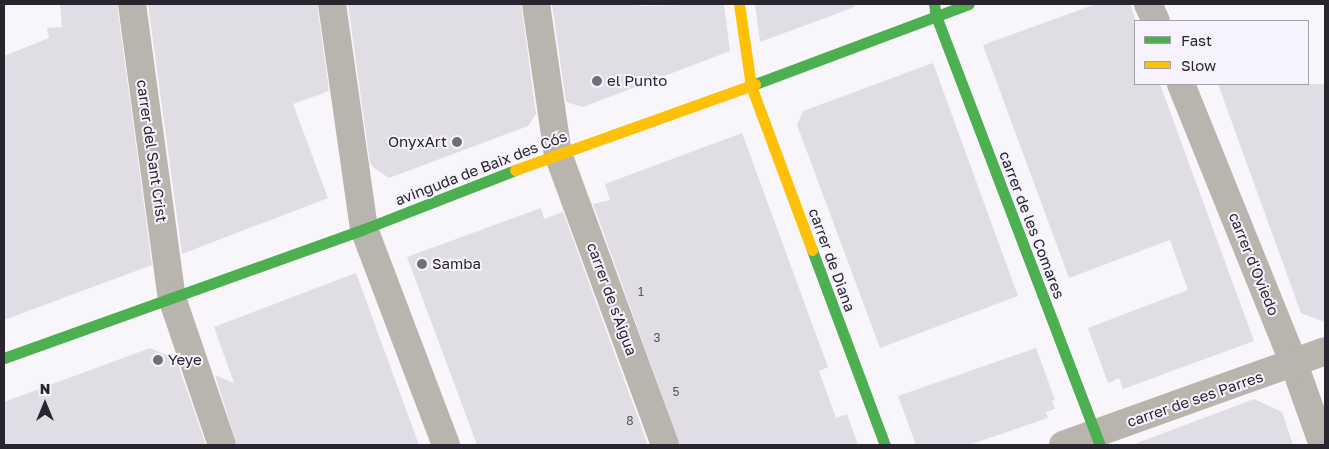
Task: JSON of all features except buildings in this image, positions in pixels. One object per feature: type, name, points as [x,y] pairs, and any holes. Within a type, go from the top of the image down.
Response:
[{"type":"street","name":"carrer del Sant Crist","points":[[132,4],[172,298],[222,445]]},
{"type":"street","points":[[332,4],[364,229],[446,445]]},
{"type":"street","name":"carrer de s'Aigua","points":[[536,4],[558,154],[666,445]]},
{"type":"street","name":"carrer de Diana","points":[[739,4],[751,86],[885,445]]},
{"type":"street","name":"carrer de les Comares","points":[[934,4],[936,16],[1098,440]]},
{"type":"street","name":"avinguda de Baix des Cós","points":[[4,358],[364,229],[558,154],[751,86],[969,4]]},
{"type":"street","points":[[1148,4],[1156,20]]},
{"type":"street","name":"carrer d'Oviedo","points":[[1181,85],[1294,364],[1323,445]]},
{"type":"street","name":"carrer de ses Parres","points":[[1063,445],[1098,440],[1325,351]]},
{"type":"traffic: fast","points":[[934,4],[936,16],[1100,445]]},
{"type":"traffic: fast","points":[[755,84],[969,4]]},
{"type":"traffic: fast","points":[[4,358],[364,229],[515,170]]},
{"type":"traffic: fast","points":[[812,250],[885,445]]},
{"type":"traffic: slow","points":[[739,4],[751,86],[812,250]]},
{"type":"traffic: slow","points":[[515,170],[755,84]]},
{"type":"place","name":"el Punto","points":[[597,81]]},
{"type":"place","name":"OnyxArt","points":[[457,142]]},
{"type":"place","name":"Samba","points":[[422,264]]},
{"type":"place","name":"Yeye","points":[[158,360]]}]
